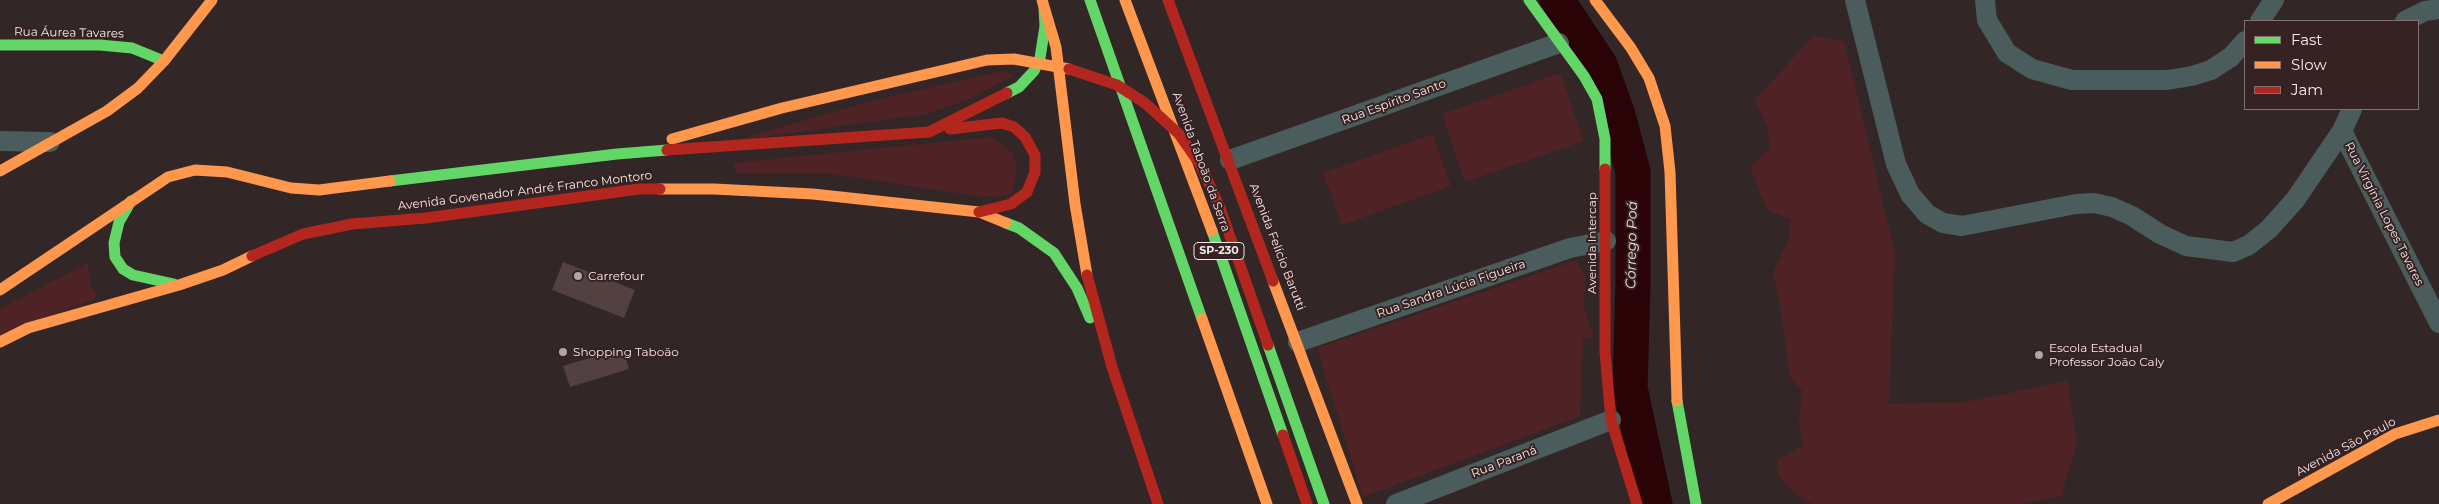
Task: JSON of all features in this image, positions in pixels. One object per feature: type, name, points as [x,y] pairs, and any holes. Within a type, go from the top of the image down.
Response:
[{"type":"main road","points":[[0,171],[123,100],[138,88],[164,61],[212,0]]},
{"type":"main road","name":"SP-230","points":[[1090,0],[1267,504]]},
{"type":"main road","name":"Avenida Taboão da Serra","points":[[1125,0],[1239,304],[1307,504]]},
{"type":"main road","points":[[1134,0],[1138,34]]},
{"type":"main road","name":"Avenida Felício Barutti","points":[[1168,0],[1230,160],[1357,504]]},
{"type":"main road","name":"Avenida Intercap","points":[[1529,0],[1584,76],[1597,99],[1605,139],[1605,352],[1611,420],[1638,504]]},
{"type":"main road","points":[[1595,0],[1632,48],[1649,78],[1665,126],[1670,172],[1677,406],[1696,504]]},
{"type":"main road","points":[[1043,2],[1056,46],[1083,258],[1090,290],[1112,367],[1158,504]]},
{"type":"main road","name":"Avenida Govenador André Franco Montoro","points":[[0,290],[168,177],[195,170],[228,172],[291,188],[319,190],[617,154],[929,132],[1019,88],[1034,71],[1040,58],[1044,26],[1043,2]]},
{"type":"main road","name":"Rua Áurea Tavares","points":[[0,45],[100,45],[132,48],[164,61]]},
{"type":"main road","points":[[617,154],[782,108],[965,64],[1014,59],[1060,66],[1092,75],[1117,86],[1146,103],[1179,134],[1200,164],[1220,208],[1324,504]]},
{"type":"main road","points":[[929,132],[1002,123],[1014,126],[1026,137],[1035,155],[1035,172],[1027,192],[1011,204],[979,212]]},
{"type":"main road","name":"Avenida Govenador André Franco Montoro","points":[[0,342],[28,328],[179,285],[223,270],[267,248],[303,234],[352,224],[426,218],[639,189],[714,189],[813,194],[979,212],[1019,228],[1054,253],[1077,288],[1112,367]]},
{"type":"main road","points":[[131,201],[118,222],[114,243],[115,257],[122,269],[133,275],[179,285]]},
{"type":"main road","name":"Avenida São Paulo","points":[[2268,504],[2395,434],[2439,420]]},
{"type":"street","points":[[1856,0],[1896,164],[1910,194],[1927,214],[1943,223],[1962,226],[2076,204],[2094,203],[2112,207],[2132,216],[2160,234],[2186,246],[2233,252],[2249,245],[2269,229],[2295,200],[2342,131],[2352,110]]},
{"type":"street","points":[[1862,0],[1862,22]]},
{"type":"street","points":[[1985,0],[1987,20],[2007,53],[2032,69],[2072,80],[2167,80],[2192,76],[2211,70],[2231,58],[2244,42]]},
{"type":"street","points":[[2261,20],[2274,0]]},
{"type":"street","points":[[2407,20],[2425,11],[2439,9]]},
{"type":"street","name":"Rua Espírito Santo","points":[[1230,160],[1559,43]]},
{"type":"street","name":"Rua Virgínia Lopes Tavares","points":[[2342,131],[2439,323]]},
{"type":"street","points":[[0,141],[52,142]]},
{"type":"street","name":"Rua Sandra Lúcia Figueira","points":[[1298,342],[1555,253],[1606,241]]},
{"type":"street","name":"Rua Paraná","points":[[1396,504],[1611,420]]},
{"type":"shaded area","points":[[1813,36],[1844,41],[1895,252],[1889,404],[1966,402],[2068,381],[2077,446],[2061,496],[2021,504],[1812,504],[1793,492],[1777,474],[1778,460],[1803,446],[1799,421],[1802,391],[1790,376],[1779,300],[1773,273],[1790,237],[1790,219],[1767,210],[1750,167],[1769,150],[1768,129],[1755,100]]},
{"type":"shaded area","points":[[1003,71],[1014,75],[972,98],[927,114],[730,142],[871,101]]},
{"type":"shaded area","points":[[1560,73],[1584,141],[1465,182],[1442,114]]},
{"type":"shaded area","points":[[1433,134],[1451,186],[1342,225],[1323,173]]},
{"type":"shaded area","points":[[991,137],[1013,153],[1017,169],[1012,194],[982,197],[826,173],[736,173],[733,163]]},
{"type":"shaded area","points":[[1577,260],[1585,277],[1584,307],[1593,336],[1583,339],[1580,416],[1363,497],[1317,348]]},
{"type":"shaded area","points":[[88,263],[90,282],[97,298],[0,335],[0,309]]},
{"type":"building","name":"Carrefour","points":[[563,262],[635,290],[624,318],[552,290]]},
{"type":"building","points":[[623,348],[629,369],[570,387],[563,366]]},
{"type":"waterway","name":"Córrego Poá","points":[[1557,0],[1600,65],[1618,115],[1633,172],[1633,282],[1630,388],[1655,504]]},
{"type":"traffic: fast","points":[[1090,0],[1202,319]]},
{"type":"traffic: fast","points":[[1529,0],[1584,76],[1597,99],[1605,139],[1605,169]]},
{"type":"traffic: fast","points":[[1007,93],[1019,87],[1034,71],[1040,58],[1045,26],[1044,8]]},
{"type":"traffic: fast","points":[[0,45],[100,45],[132,48],[164,61]]},
{"type":"traffic: fast","points":[[390,181],[617,154],[667,150]]},
{"type":"traffic: fast","points":[[131,201],[119,222],[114,243],[115,257],[123,269],[133,275],[174,284]]},
{"type":"traffic: fast","points":[[1006,223],[1019,228],[1054,253],[1077,288],[1090,318]]},
{"type":"traffic: fast","points":[[1212,231],[1283,435]]},
{"type":"traffic: fast","points":[[1268,345],[1324,504]]},
{"type":"traffic: fast","points":[[1677,401],[1696,504]]},
{"type":"traffic: slow","points":[[0,171],[107,111],[138,88],[164,61],[212,0]]},
{"type":"traffic: slow","points":[[1042,0],[1056,47],[1075,204],[1087,275]]},
{"type":"traffic: slow","points":[[1125,0],[1212,231]]},
{"type":"traffic: slow","points":[[1595,0],[1631,48],[1649,78],[1665,126],[1670,172],[1677,401]]},
{"type":"traffic: slow","points":[[672,139],[782,108],[987,60],[1014,59],[1069,69]]},
{"type":"traffic: slow","points":[[0,290],[168,177],[195,170],[227,172],[291,188],[319,190],[390,181]]},
{"type":"traffic: slow","points":[[660,189],[714,189],[813,194],[979,212],[1006,223]]},
{"type":"traffic: slow","points":[[0,342],[28,328],[179,285],[223,270],[252,256]]},
{"type":"traffic: slow","points":[[1273,281],[1357,504]]},
{"type":"traffic: slow","points":[[1202,319],[1267,504]]},
{"type":"traffic: slow","points":[[2268,504],[2395,434],[2439,420]]},
{"type":"traffic: jam","points":[[1168,0],[1273,281]]},
{"type":"traffic: jam","points":[[1069,69],[1117,85],[1145,103],[1179,134],[1200,164],[1220,208],[1268,345]]},
{"type":"traffic: jam","points":[[667,150],[929,132],[1007,93]]},
{"type":"traffic: jam","points":[[950,129],[1002,123],[1014,127],[1025,137],[1035,155],[1035,172],[1027,192],[1011,204],[979,212]]},
{"type":"traffic: jam","points":[[1605,169],[1605,352],[1611,420],[1637,504]]},
{"type":"traffic: jam","points":[[252,256],[303,234],[352,224],[426,218],[639,189],[660,189]]},
{"type":"traffic: jam","points":[[1087,275],[1112,367],[1158,504]]},
{"type":"traffic: jam","points":[[1283,435],[1307,504]]},
{"type":"place","name":"Carrefour","points":[[578,276]]},
{"type":"place","name":"Shopping Taboão","points":[[563,352]]},
{"type":"place","name":"Escola Estadual Professor João Caly","points":[[2039,355]]}]
